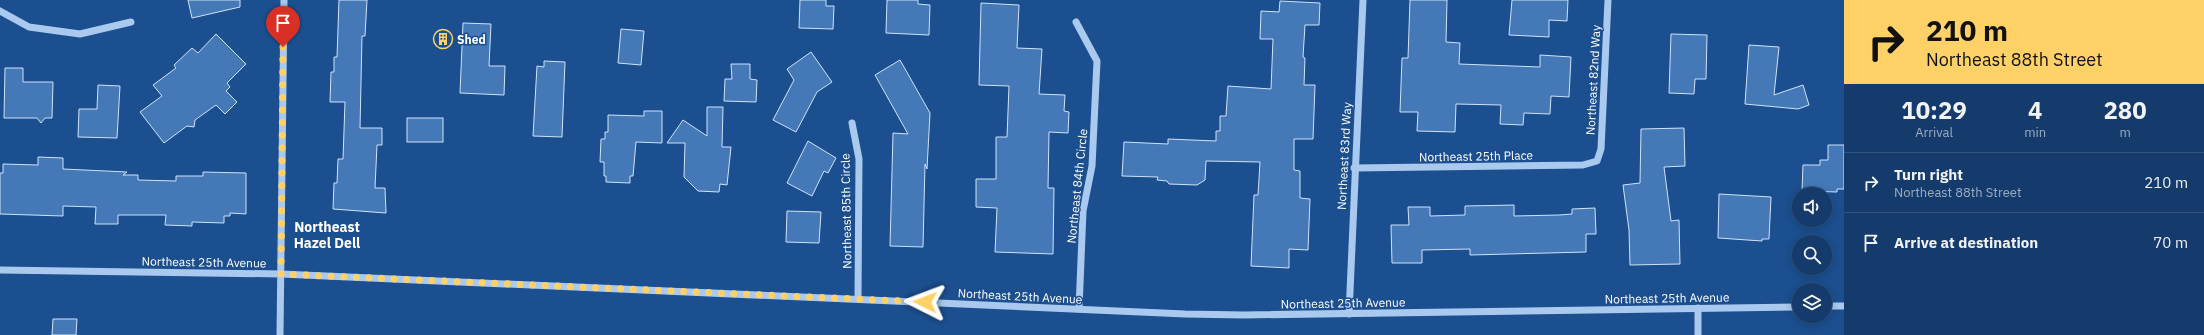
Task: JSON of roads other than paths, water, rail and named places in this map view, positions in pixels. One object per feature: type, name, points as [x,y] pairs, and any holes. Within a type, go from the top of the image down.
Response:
[{"type":"street","points":[[280,335],[284,0]]},
{"type":"street","name":"Northeast 83rd Way","points":[[1349,314],[1354,168],[1363,0]]},
{"type":"street","name":"Northeast 82nd Way","points":[[1597,161],[1601,149],[1608,0]]},
{"type":"street","points":[[0,11],[30,27],[80,34],[130,22]]},
{"type":"street","name":"Northeast 84th Circle","points":[[1076,22],[1097,61],[1092,166],[1083,211],[1079,310]]},
{"type":"street","name":"Northeast 85th Circle","points":[[852,123],[859,159],[858,300]]},
{"type":"street","name":"Northeast 25th Place","points":[[1354,168],[1583,165],[1597,161]]},
{"type":"street","name":"Northeast 25th Avenue","points":[[0,270],[281,274],[1079,310],[1237,315],[1792,307]]},
{"type":"street","points":[[1832,306],[1844,306]]},
{"type":"street","points":[[1698,308],[1698,335]]},
{"type":"place","name":"Shed","points":[[443,39]]},
{"type":"district","name":"Northeast Hazel Dell","points":[[327,236]]}]
